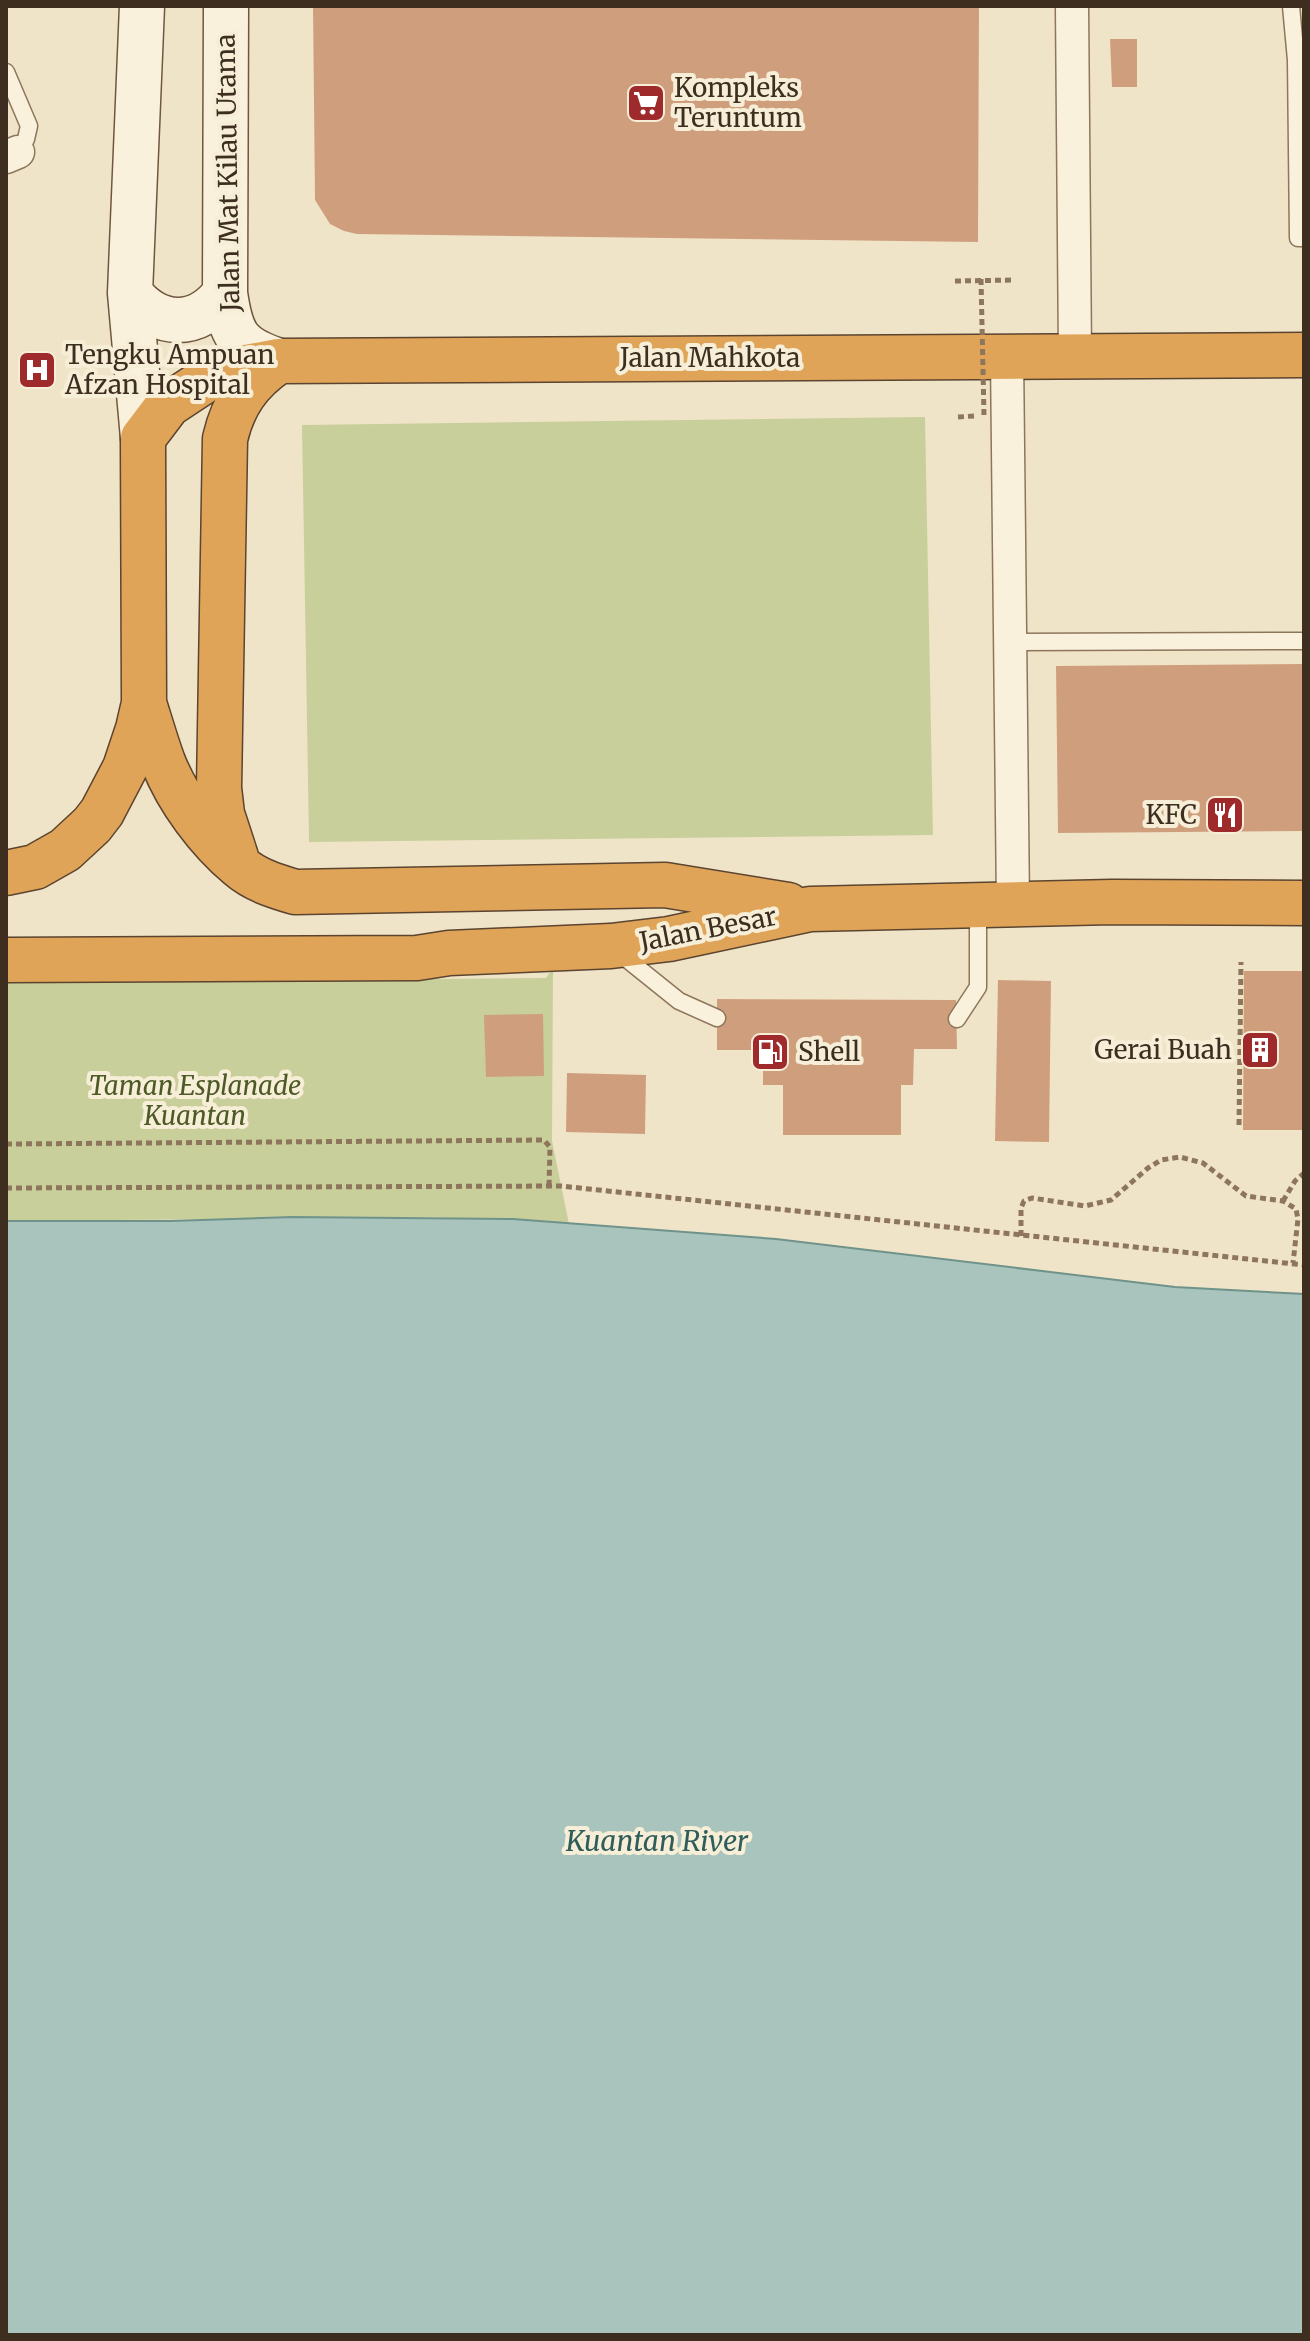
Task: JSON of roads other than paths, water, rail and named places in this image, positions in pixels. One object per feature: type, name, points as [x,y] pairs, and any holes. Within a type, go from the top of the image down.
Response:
[{"type":"highway","name":"Jalan Mahkota","points":[[143,438],[168,405],[218,372],[279,361],[1304,355]]},
{"type":"highway","points":[[240,867],[222,814],[219,788],[225,439],[237,403],[248,387],[279,361]]},
{"type":"highway","points":[[6,873],[35,867],[65,850],[102,812],[125,768],[144,703],[143,438]]},
{"type":"highway","points":[[144,703],[164,764],[183,800],[203,828],[240,867],[268,884],[295,892],[665,885],[810,909]]},
{"type":"highway","name":"Jalan Besar","points":[[6,960],[417,958],[449,953],[611,946],[669,939],[810,909],[1112,902],[1304,903]]},
{"type":"street","points":[[142,6],[130,293],[143,438]]},
{"type":"street","name":"Jalan Mat Kilau Utama","points":[[226,6],[225,293],[230,324],[239,340],[252,350],[279,361]]},
{"type":"street","points":[[1072,6],[1075,355]]},
{"type":"street","points":[[130,293],[139,306],[152,314],[180,320],[206,312],[225,293]]},
{"type":"street","points":[[996,905],[1010,642],[1007,356]]},
{"type":"lane","points":[[1296,10],[1298,238],[1304,238]]},
{"type":"lane","points":[[6,72],[29,126],[26,139],[12,154]]},
{"type":"lane","points":[[1010,642],[1304,641]]},
{"type":"lane","points":[[957,1019],[978,987],[996,905]]},
{"type":"lane","points":[[611,946],[679,1001],[717,1018]]},
{"type":"water","name":"Kuantan River","points":[[292,1217],[513,1219],[776,1239],[1175,1287],[1304,1294],[1304,2335],[6,2335],[6,1221]]},
{"type":"place","name":"Kompleks Teruntum","points":[[646,103]]},
{"type":"place","name":"Tengku Ampuan Afzan Hospital","points":[[37,370]]},
{"type":"place","name":"KFC","points":[[1225,815]]},
{"type":"place","name":"Gerai Buah","points":[[1260,1050]]},
{"type":"place","name":"Shell","points":[[770,1052]]},
{"type":"park label","name":"Taman Esplanade Kuantan","points":[[195,1101]]}]
